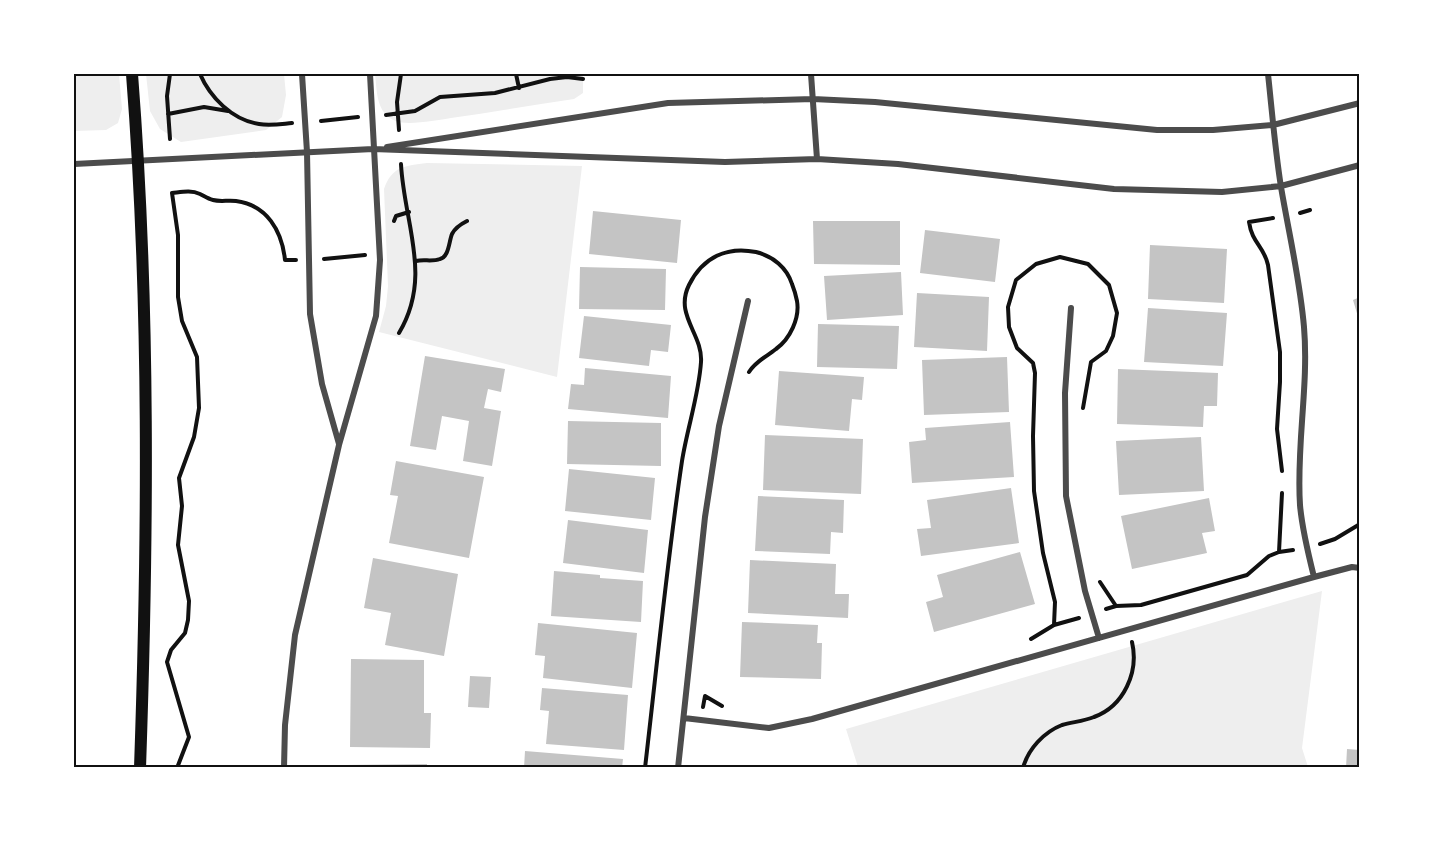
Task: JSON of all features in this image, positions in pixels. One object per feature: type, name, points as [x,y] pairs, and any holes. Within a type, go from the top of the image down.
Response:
[{"type":"main road","points":[[132,74],[139,160],[147,415],[140,768]]},
{"type":"street","points":[[302,74],[307,152],[310,314],[322,384],[339,445]]},
{"type":"street","points":[[284,768],[285,725],[295,635],[339,445],[376,316],[380,253],[370,74]]},
{"type":"street","points":[[811,74],[817,159]]},
{"type":"street","points":[[1269,74],[1281,186],[1305,328],[1306,380],[1301,444],[1300,505],[1306,548],[1314,577]]},
{"type":"street","points":[[373,150],[668,103],[813,99],[875,102],[1157,130],[1214,130],[1273,125],[1359,103]]},
{"type":"street","points":[[74,164],[373,150],[725,162],[817,159],[898,164],[1114,189],[1222,192],[1281,186],[1359,165]]},
{"type":"street","points":[[678,768],[705,517],[732,363],[748,301]]},
{"type":"street","points":[[1071,308],[1065,393],[1066,496],[1085,591],[1099,638]]},
{"type":"street","points":[[684,718],[769,728],[812,719],[1314,577],[1352,567],[1359,568]]},
{"type":"path","points":[[170,74],[168,83],[170,139]]},
{"type":"path","points":[[200,74],[208,89],[229,111]]},
{"type":"path","points":[[399,121],[398,89],[401,74]]},
{"type":"path","points":[[516,74],[519,88]]},
{"type":"path","points":[[168,114],[204,107],[229,111],[258,124],[305,122],[415,111],[440,97],[495,93],[550,79],[567,77],[583,79]]},
{"type":"path","points":[[399,333],[406,320],[416,285],[416,261],[401,170]]},
{"type":"path","points":[[177,768],[189,737],[167,662],[171,650],[185,633],[188,620],[189,601],[178,545],[182,506],[179,478],[194,437],[199,408],[199,379],[197,357],[182,321],[178,297],[178,235],[172,193],[192,191],[211,200],[235,200],[253,205],[270,218],[278,230],[283,243],[285,260],[380,253]]},
{"type":"path","points":[[394,229],[393,222],[396,216],[409,212]]},
{"type":"path","points":[[416,261],[445,257],[456,228],[467,220]]},
{"type":"path","points":[[1100,581],[1116,606]]},
{"type":"path","points":[[1023,768],[1033,747],[1052,730],[1104,713],[1121,696],[1130,680],[1134,666],[1135,655],[1129,629]]},
{"type":"shaded area","points":[[74,74],[119,74],[122,109],[118,123],[106,130],[74,131]]},
{"type":"shaded area","points":[[146,74],[284,74],[286,95],[282,117],[266,130],[181,142],[160,129],[150,111]]},
{"type":"shaded area","points":[[375,74],[583,74],[583,93],[574,99],[431,121],[401,122],[389,118],[381,108]]},
{"type":"shaded area","points":[[427,163],[582,166],[557,377],[379,332],[386,306],[388,286],[384,189],[395,171],[406,166]]},
{"type":"shaded area","points":[[1322,591],[1302,748],[1308,767],[858,767],[846,729]]},
{"type":"building","points":[[593,211],[681,220],[677,263],[589,254]]},
{"type":"building","points":[[813,221],[900,221],[900,265],[814,264]]},
{"type":"building","points":[[925,230],[1000,239],[995,282],[920,273]]},
{"type":"building","points":[[1150,245],[1227,249],[1224,303],[1148,299]]},
{"type":"building","points":[[580,267],[666,269],[665,310],[579,309]]},
{"type":"building","points":[[901,272],[903,315],[827,320],[824,276]]},
{"type":"building","points":[[917,293],[989,297],[987,351],[914,347]]},
{"type":"building","points":[[1360,297],[1360,320],[1359,320],[1353,300]]},
{"type":"building","points":[[1148,308],[1227,313],[1223,366],[1144,362]]},
{"type":"building","points":[[584,316],[671,325],[668,352],[651,350],[649,366],[579,358]]},
{"type":"building","points":[[818,324],[899,326],[897,369],[817,367]]},
{"type":"building","points":[[425,356],[505,369],[501,392],[488,389],[484,408],[501,411],[492,466],[463,461],[469,421],[442,416],[436,450],[410,446]]},
{"type":"building","points":[[1007,357],[1009,412],[924,415],[922,360]]},
{"type":"building","points":[[585,368],[671,376],[668,418],[568,409],[571,384],[584,385]]},
{"type":"building","points":[[1118,369],[1218,373],[1217,406],[1204,406],[1203,427],[1117,424]]},
{"type":"building","points":[[779,371],[864,377],[862,400],[852,399],[849,431],[775,425]]},
{"type":"building","points":[[568,421],[661,423],[661,466],[567,464]]},
{"type":"building","points":[[1010,422],[1014,477],[912,483],[909,442],[926,440],[925,428]]},
{"type":"building","points":[[765,435],[863,439],[861,494],[763,490]]},
{"type":"building","points":[[1201,437],[1204,491],[1119,495],[1116,441]]},
{"type":"building","points":[[396,461],[484,477],[469,558],[389,543],[398,496],[390,495]]},
{"type":"building","points":[[569,469],[655,478],[651,520],[565,511]]},
{"type":"building","points":[[1011,488],[1019,543],[921,556],[917,529],[931,528],[927,500]]},
{"type":"building","points":[[758,496],[844,500],[843,533],[831,532],[830,554],[755,551]]},
{"type":"building","points":[[1209,498],[1215,531],[1202,533],[1207,553],[1132,569],[1121,516]]},
{"type":"building","points":[[568,520],[648,530],[644,573],[563,563]]},
{"type":"building","points":[[1020,552],[1035,604],[934,632],[926,602],[943,597],[937,575]]},
{"type":"building","points":[[373,558],[458,574],[444,656],[385,645],[391,613],[364,608]]},
{"type":"building","points":[[750,560],[836,564],[835,594],[849,594],[848,618],[748,613]]},
{"type":"building","points":[[554,571],[600,575],[600,578],[643,581],[641,622],[551,616]]},
{"type":"building","points":[[742,622],[818,625],[817,643],[822,643],[821,679],[740,677]]},
{"type":"building","points":[[538,623],[637,633],[632,688],[543,678],[545,656],[535,655]]},
{"type":"building","points":[[351,659],[424,660],[424,713],[431,713],[430,748],[350,747]]},
{"type":"building","points":[[470,676],[491,677],[489,708],[468,707]]},
{"type":"building","points":[[542,688],[628,695],[624,750],[546,744],[549,711],[540,710]]},
{"type":"building","points":[[1347,749],[1360,750],[1360,768],[1346,768]]},
{"type":"building","points":[[525,751],[623,759],[622,768],[524,768]]},
{"type":"building","points":[[427,764],[427,768],[345,768],[345,765]]}]
